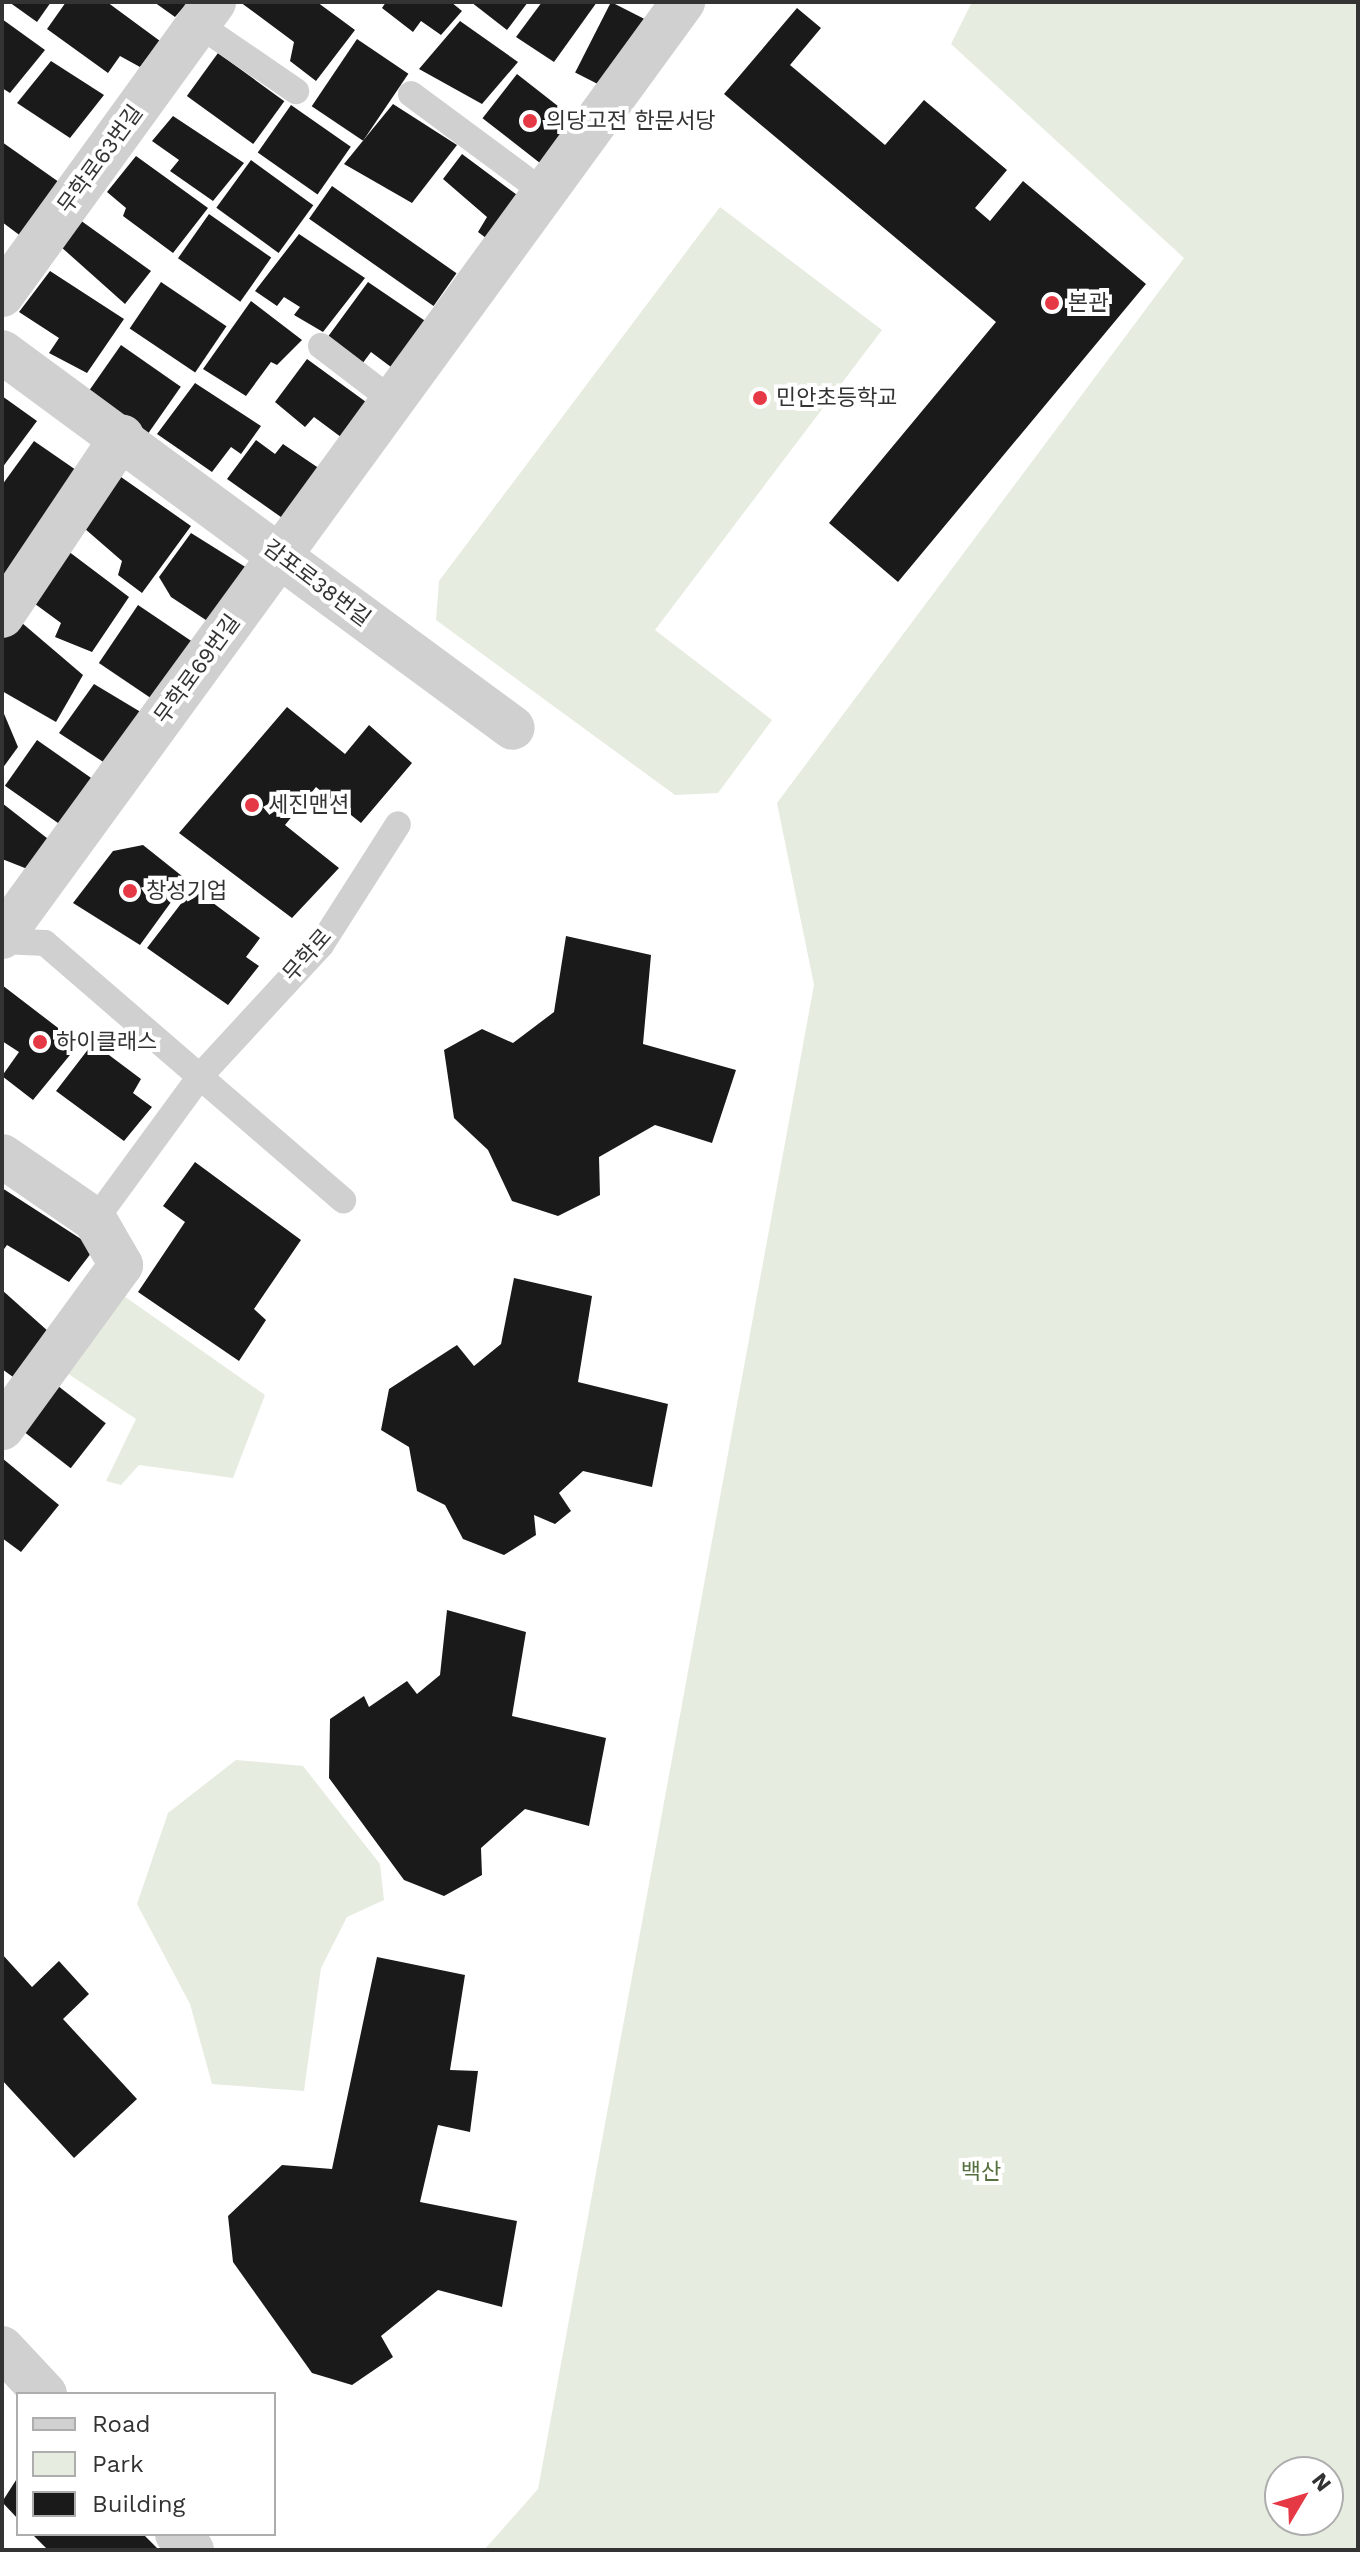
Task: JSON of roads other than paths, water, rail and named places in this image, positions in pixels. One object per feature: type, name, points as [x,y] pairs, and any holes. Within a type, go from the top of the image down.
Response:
[{"type":"street","name":"무학로69번길","points":[[2,939],[545,193],[678,4]]},
{"type":"street","name":"무학로63번길","points":[[2,295],[206,13]]},
{"type":"street","name":"감포로38번길","points":[[2,352],[122,437],[513,728]]},
{"type":"street","points":[[2,616],[122,437]]},
{"type":"street","points":[[2,1156],[95,1220],[121,1265],[2,1428]]},
{"type":"street","points":[[2,2348],[43,2392]]},
{"type":"lane","name":"무학로63번길","points":[[206,13],[296,91]]},
{"type":"lane","points":[[411,94],[545,193]]},
{"type":"lane","points":[[321,346],[393,401]]},
{"type":"lane","name":"무학로","points":[[95,1220],[202,1074],[321,945],[398,824]]},
{"type":"lane","points":[[2,939],[45,943],[202,1074],[343,1200]]},
{"type":"place","name":"의당고전 한문서당","points":[[530,121]]},
{"type":"place","name":"본관","points":[[1052,303]]},
{"type":"place","name":"민안초등학교","points":[[760,398]]},
{"type":"place","name":"세진맨션","points":[[252,805]]},
{"type":"place","name":"창성기업","points":[[130,891]]},
{"type":"place","name":"하이클래스","points":[[40,1042]]},
{"type":"park label","name":"백산","points":[[981,2172]]}]
